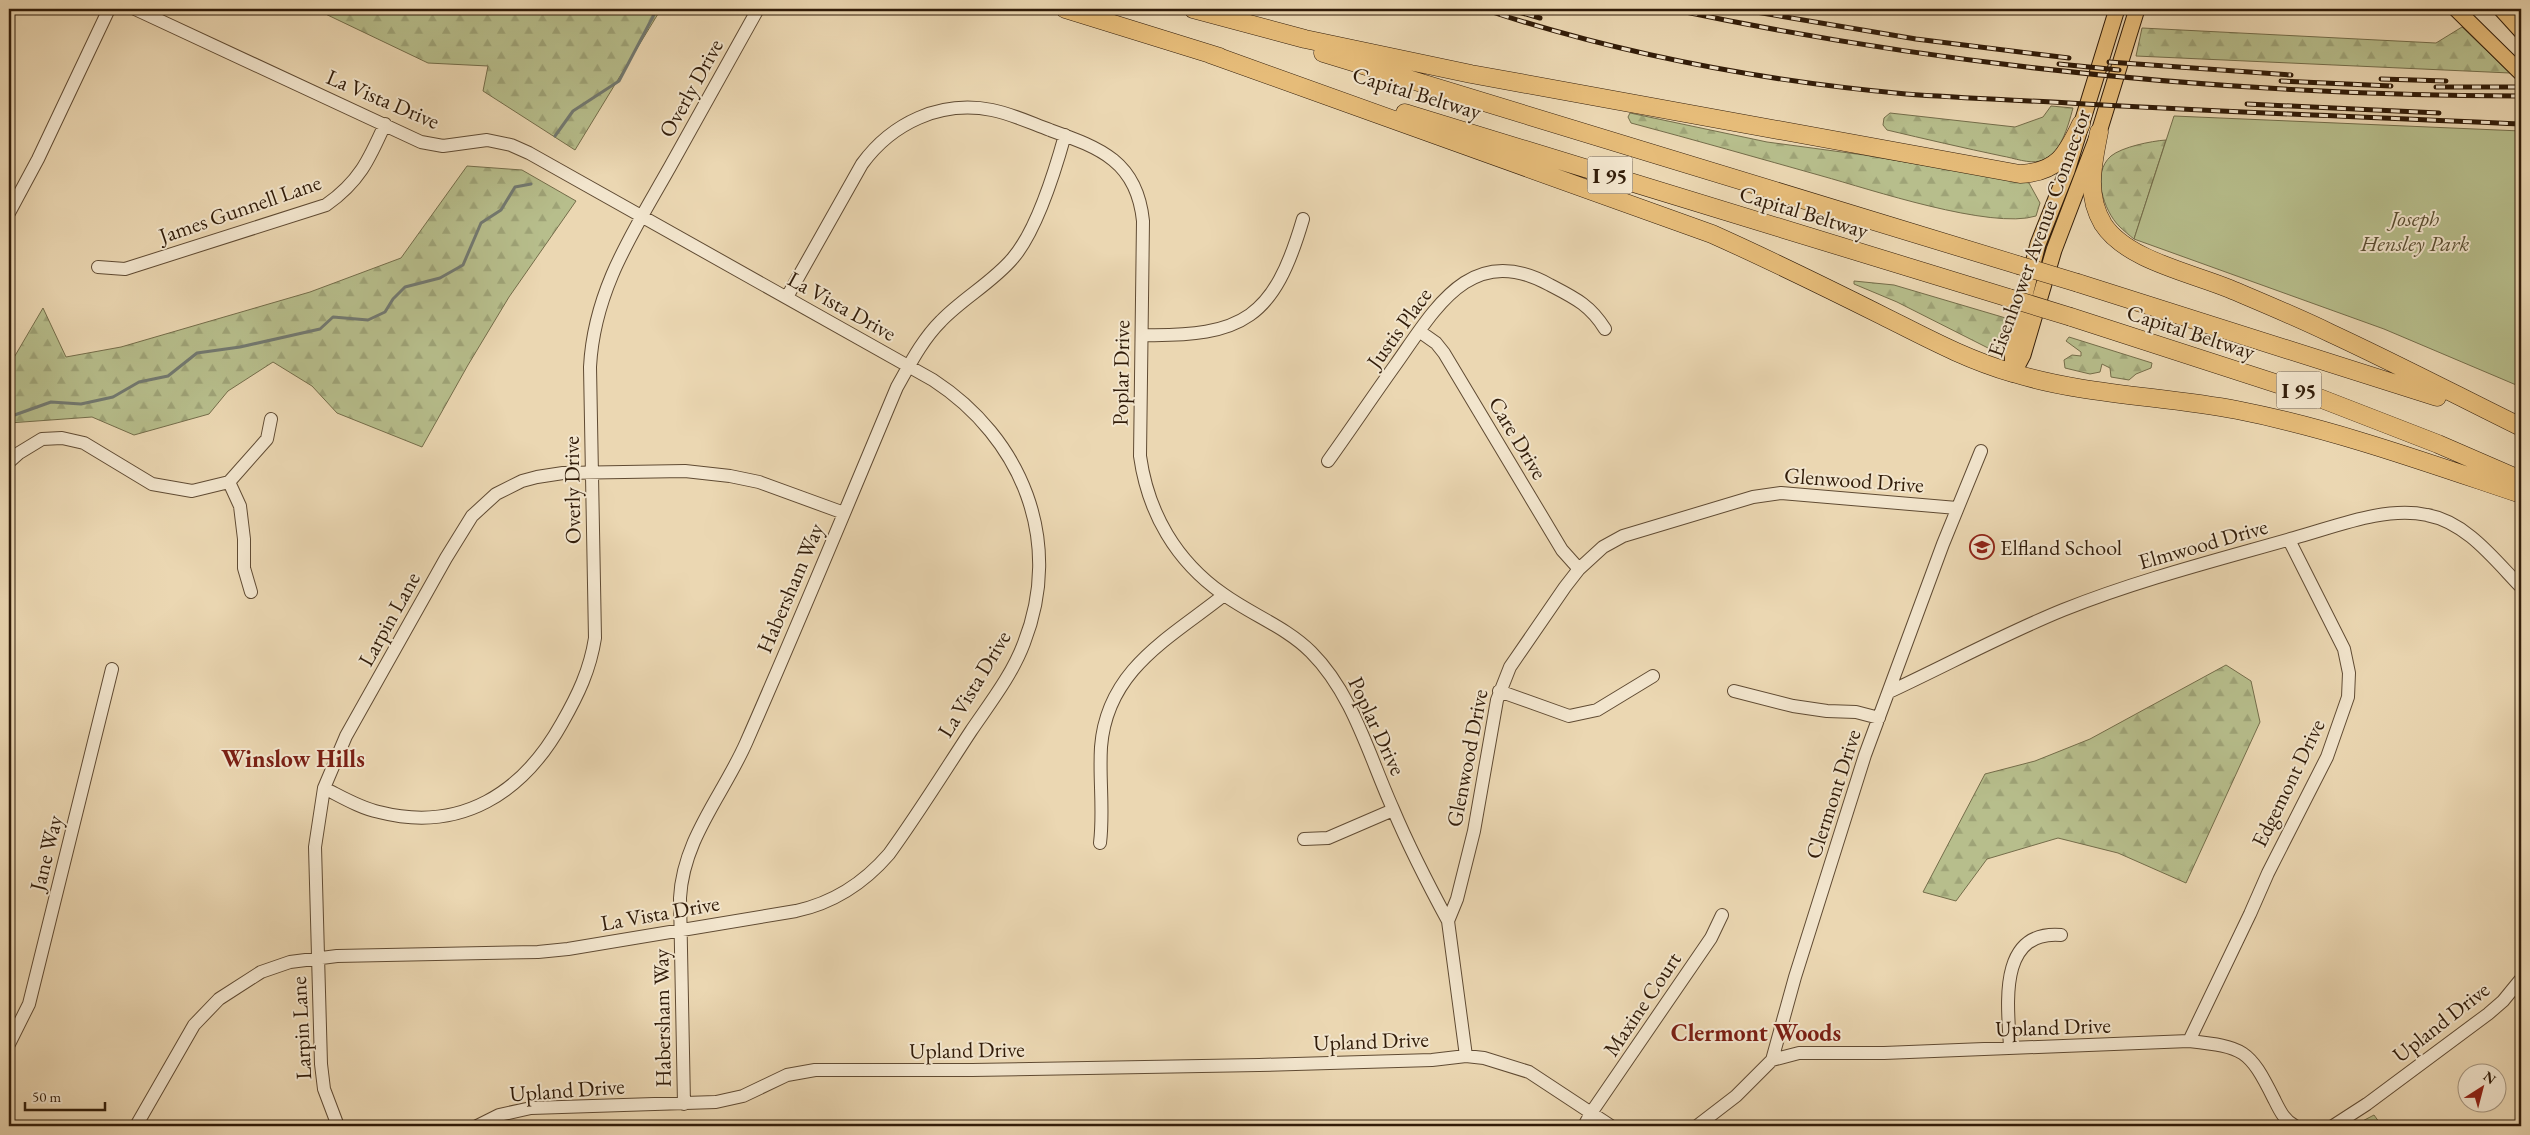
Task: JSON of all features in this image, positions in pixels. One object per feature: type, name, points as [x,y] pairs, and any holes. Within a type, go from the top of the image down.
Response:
[{"type":"highway","name":"Capital Beltway","points":[[1065,9],[2010,298],[2310,394],[2438,444],[2521,480]]},
{"type":"highway","name":"Capital Beltway","points":[[1182,9],[2415,388],[2521,428]]},
{"type":"highway","points":[[1193,9],[1305,39],[1471,74],[2020,174],[2038,173],[2057,164],[2070,147],[2081,124]]},
{"type":"highway","points":[[1210,54],[1712,234],[1974,360],[2013,374],[2050,383],[2199,403],[2272,418],[2335,434],[2521,494]]},
{"type":"highway","points":[[2099,132],[2091,174],[2092,196],[2103,223],[2114,237],[2124,245],[2166,265],[2228,288],[2330,333],[2521,428]]},
{"type":"main road","name":"Eisenhower Avenue Connector","points":[[2013,374],[2012,351],[2016,330],[2038,244],[2067,171],[2117,9]]},
{"type":"main road","name":"Eisenhower Avenue Connector","points":[[2013,374],[2023,355],[2054,250],[2099,132],[2137,9]]},
{"type":"main road","points":[[2456,9],[2521,73]]},
{"type":"main road","points":[[2501,9],[2521,31]]},
{"type":"street","points":[[9,213],[38,159],[109,9]]},
{"type":"street","name":"La Vista Drive","points":[[135,9],[421,142],[444,146],[487,140],[510,145],[529,152],[949,390],[979,416],[1003,446],[1023,482],[1035,522],[1039,564],[1035,605],[1024,644],[1006,678],[882,863],[865,879],[838,897],[808,908],[568,949],[538,952],[318,959],[290,962],[261,972],[219,999],[200,1018],[184,1040],[136,1126]]},
{"type":"street","name":"Overly Drive","points":[[324,788],[363,808],[409,818],[435,817],[465,810],[492,799],[516,784],[536,763],[553,740],[579,692],[592,653],[595,622],[590,367],[594,326],[609,280],[758,9]]},
{"type":"street","name":"Poplar Drive","points":[[786,297],[862,164],[881,141],[904,124],[937,111],[975,108],[1003,113],[1093,146],[1111,157],[1127,174],[1140,199],[1143,221],[1140,456],[1148,495],[1160,524],[1178,551],[1202,577],[1224,594],[1290,634],[1327,669],[1345,699],[1393,810],[1448,921]]},
{"type":"street","name":"James Gunnell Lane","points":[[98,267],[125,269],[326,205],[344,192],[359,177],[369,161],[385,124]]},
{"type":"street","name":"Habersham Way","points":[[684,1104],[680,930],[681,880],[688,850],[745,745],[897,387],[923,342],[941,321],[1003,268],[1020,249],[1033,225],[1065,136]]},
{"type":"street","points":[[1142,335],[1202,334],[1226,327],[1249,314],[1268,298],[1283,278],[1303,220]]},
{"type":"street","name":"Justis Place","points":[[1328,461],[1439,302],[1457,286],[1479,276],[1505,272],[1536,278],[1579,301],[1595,314],[1605,329]]},
{"type":"street","name":"Care Drive","points":[[1419,331],[1436,343],[1444,353],[1562,550],[1580,569]]},
{"type":"street","points":[[9,462],[19,453],[42,439],[62,438],[84,443],[152,484],[192,491],[229,482],[267,440],[271,419]]},
{"type":"street","name":"Clermont Drive","points":[[1697,1126],[1736,1096],[1772,1060],[1795,977],[1879,718],[1957,508],[1981,451]]},
{"type":"street","name":"Larpin Lane","points":[[338,1126],[324,1089],[321,1064],[315,846],[324,788],[346,736],[446,558],[472,516],[496,494],[522,481],[552,474],[685,471],[730,476],[785,490],[844,513]]},
{"type":"street","points":[[229,482],[240,506],[244,539],[244,568],[251,592]]},
{"type":"street","name":"Glenwood Drive","points":[[1466,1056],[1448,921],[1457,899],[1472,840],[1499,691],[1522,647],[1580,569],[1603,547],[1623,536],[1768,495],[1799,494],[1957,508]]},
{"type":"street","name":"Elmwood Drive","points":[[1889,692],[2031,624],[2090,600],[2289,540],[2383,516],[2426,514],[2445,520],[2463,531],[2521,586]]},
{"type":"street","name":"Edgemont Drive","points":[[2189,1041],[2268,873],[2327,757],[2348,697],[2349,672],[2344,648],[2289,540]]},
{"type":"street","points":[[1100,842],[1102,820],[1102,744],[1107,719],[1118,692],[1131,671],[1147,654],[1224,594]]},
{"type":"street","name":"Jane Way","points":[[9,1044],[29,1004],[112,668]]},
{"type":"street","points":[[1499,691],[1569,716],[1598,710],[1654,676]]},
{"type":"street","points":[[1734,691],[1794,706],[1827,711],[1856,712],[1879,718]]},
{"type":"street","points":[[1304,839],[1328,838],[1393,810]]},
{"type":"street","name":"Maxine Court","points":[[1584,1126],[1711,938],[1722,915]]},
{"type":"street","points":[[2010,1047],[2008,985],[2013,962],[2032,941],[2047,935],[2061,935]]},
{"type":"street","name":"Upland Drive","points":[[2333,1126],[2367,1104],[2488,1014],[2503,1001],[2521,978]]},
{"type":"street","name":"Upland Drive","points":[[1772,1060],[1799,1053],[1884,1053],[2189,1041],[2227,1045],[2249,1058],[2260,1071],[2282,1114],[2296,1126]]},
{"type":"street","points":[[1466,1056],[1484,1058],[1529,1072],[1611,1126]]},
{"type":"street","name":"Upland Drive","points":[[477,1126],[499,1115],[531,1108],[684,1104],[729,1100],[787,1076],[816,1070],[962,1070],[1259,1065],[1432,1060],[1466,1056]]},
{"type":"green space","points":[[315,9],[661,9],[575,150],[483,91],[488,66],[428,63]]},
{"type":"green space","points":[[2462,27],[2510,73],[2136,56],[2142,28],[2436,43]]},
{"type":"green space","points":[[2051,106],[2073,108],[2066,131],[2058,146],[2047,158],[2036,162],[1887,130],[1883,125],[1884,118],[1890,113],[2015,127],[2043,117]]},
{"type":"green space","points":[[1630,113],[1767,142],[1864,155],[2029,183],[2040,203],[2036,216],[2016,219],[1961,213],[1898,198],[1631,123],[1628,117]]},
{"type":"green space","name":"Joseph Hensley Park","points":[[2174,116],[2521,131],[2521,387],[2384,329],[2134,239]]},
{"type":"green space","points":[[2166,140],[2134,239],[2119,226],[2109,211],[2102,192],[2102,172],[2105,163],[2111,156],[2122,150],[2137,145]]},
{"type":"green space","points":[[467,166],[522,170],[576,201],[509,297],[422,447],[337,413],[312,386],[273,362],[228,391],[209,414],[134,435],[92,417],[9,423],[9,366],[43,308],[66,357],[121,347],[310,292],[401,258]]},
{"type":"green space","points":[[1854,281],[1894,285],[2009,319],[2000,348],[1990,349],[1897,302],[1854,284]]},
{"type":"green space","points":[[2069,337],[2152,363],[2151,368],[2136,374],[2129,380],[2111,377],[2110,368],[2102,364],[2100,372],[2090,374],[2065,368],[2064,360],[2072,355],[2081,356],[2081,352],[2066,341]]},
{"type":"green space","points":[[2226,665],[2251,681],[2260,722],[2186,883],[2118,853],[2058,838],[1987,859],[1956,901],[1923,892],[1985,774],[2035,761],[2090,739]]},
{"type":"green space","points":[[2374,1115],[2382,1126],[2353,1126]]},
{"type":"waterway","points":[[555,136],[573,111],[619,81],[657,9]]},
{"type":"waterway","points":[[9,417],[51,402],[81,404],[113,397],[139,382],[168,376],[197,353],[240,347],[320,329],[333,317],[368,320],[385,312],[393,299],[405,287],[440,278],[463,265],[481,223],[501,210],[515,187],[531,184]]},
{"type":"railway","points":[[1483,9],[1586,39],[1692,64],[1799,82],[1906,94],[2182,109],[2521,124]]},
{"type":"railway","points":[[1508,9],[1540,18]]},
{"type":"railway","points":[[1671,9],[1776,30],[1881,47],[1987,62],[2094,74],[2200,84],[2307,90],[2521,96]]},
{"type":"railway","points":[[1738,9],[1916,39],[2069,58]]},
{"type":"railway","points":[[2109,62],[2291,75]]},
{"type":"railway","points":[[2059,64],[2119,70]]},
{"type":"railway","points":[[2381,79],[2446,81]]},
{"type":"railway","points":[[2281,81],[2391,86]]},
{"type":"railway","points":[[2436,87],[2521,87]]},
{"type":"railway","points":[[2247,104],[2439,113]]},
{"type":"place","name":"Elfland School","points":[[1982,547]]},
{"type":"district","name":"Winslow Hills","points":[[293,758]]},
{"type":"district","name":"Clermont Woods","points":[[1756,1032]]}]
